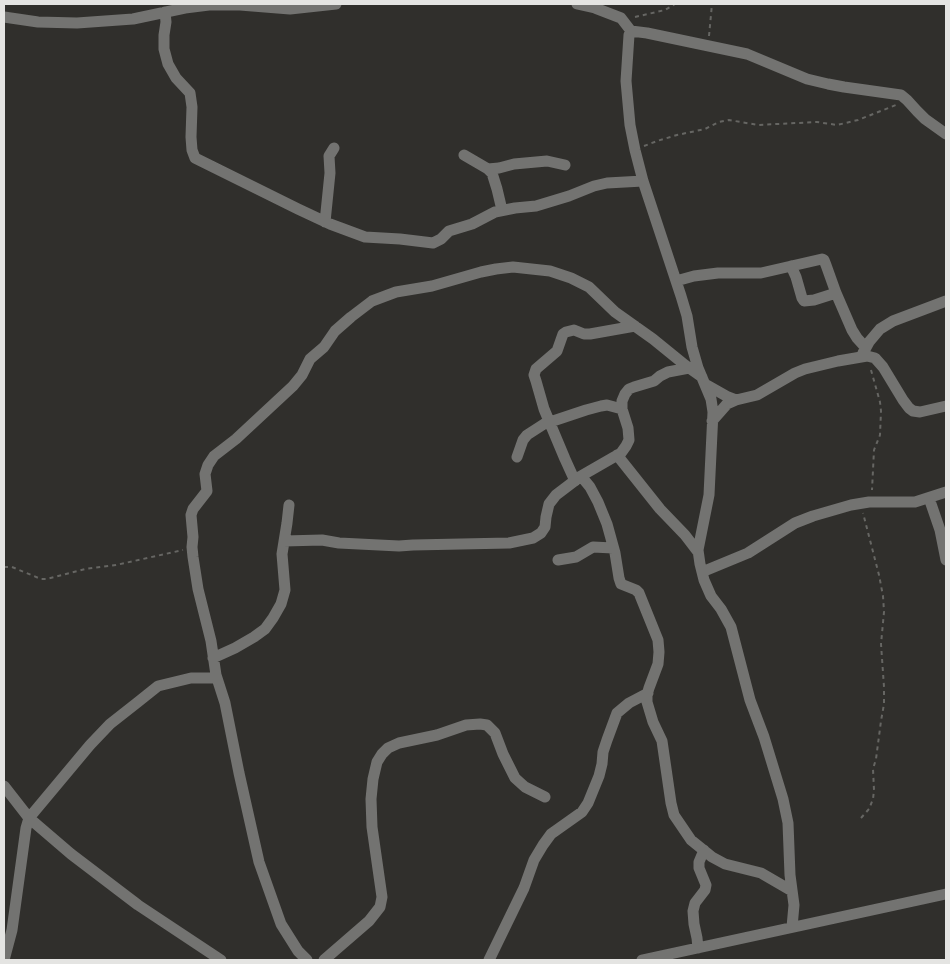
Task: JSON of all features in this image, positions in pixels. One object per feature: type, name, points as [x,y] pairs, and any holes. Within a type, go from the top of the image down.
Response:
[{"type":"street","points":[[4,17],[38,22],[77,24],[133,19],[209,5],[240,5],[290,9],[336,4]]},
{"type":"street","points":[[578,4],[595,6],[621,18],[628,26],[647,33],[746,54],[807,79],[844,87],[901,95],[925,119],[946,134]]},
{"type":"street","points":[[165,12],[164,49],[168,64],[192,99],[191,137],[192,150],[196,158],[325,222],[365,237],[433,243],[441,239],[449,231],[472,224],[495,212],[536,206],[607,183],[643,181]]},
{"type":"street","points":[[628,26],[626,81],[630,125],[635,150],[643,181],[687,316],[693,352],[711,399],[709,495],[698,552],[704,580],[711,596],[732,627],[750,700],[783,799],[788,823],[790,875],[794,905],[792,927]]},
{"type":"street","points":[[325,222],[330,173],[329,156],[334,148]]},
{"type":"street","points":[[464,155],[492,173],[502,210]]},
{"type":"street","points":[[488,169],[546,161],[565,165]]},
{"type":"street","points":[[676,281],[694,276],[718,273],[762,273],[819,259],[824,260],[836,294],[865,354]]},
{"type":"street","points":[[791,266],[804,300],[814,300],[836,294]]},
{"type":"street","points":[[307,960],[298,951],[281,924],[259,862],[198,589],[192,547],[191,515],[193,509],[207,491],[205,474],[214,456],[236,439],[293,386],[302,375],[310,359],[324,347],[335,331],[351,316],[372,301],[396,292],[432,286],[481,272],[513,268],[550,271],[590,287],[615,312],[653,339],[704,381],[728,397],[736,400]]},
{"type":"street","points":[[865,354],[869,342],[880,329],[946,301]]},
{"type":"street","points":[[635,326],[590,334],[574,330],[563,334],[557,351],[540,365],[534,375],[565,459],[578,479],[590,487],[598,502],[607,524],[621,584],[640,593],[658,640],[660,652],[658,664],[648,693],[647,702],[653,722],[662,741],[670,803],[674,815],[691,840],[725,864],[761,873],[792,891]]},
{"type":"street","points":[[712,421],[727,404],[736,400],[757,396],[796,373],[865,354],[875,358],[883,367],[903,400],[913,411],[920,412],[946,406]]},
{"type":"street","points":[[284,541],[322,540],[339,543],[399,546],[509,543],[533,538],[541,533],[549,504],[556,495],[617,455],[626,446],[629,440],[628,428],[622,409],[622,401],[629,389],[654,381],[668,372],[689,368]]},
{"type":"street","points":[[517,457],[523,440],[538,426],[601,406],[622,409]]},
{"type":"street","points":[[617,455],[660,509],[685,535],[698,552]]},
{"type":"street","points":[[702,572],[748,553],[795,523],[834,510],[861,503],[915,502],[946,492]]},
{"type":"street","points":[[929,498],[940,530],[946,560]]},
{"type":"street","points":[[213,658],[235,648],[265,629],[281,604],[284,590],[282,554],[288,505]]},
{"type":"street","points":[[558,560],[581,555],[593,547],[613,548]]},
{"type":"street","points":[[4,960],[12,930],[29,818],[110,724],[158,686],[192,678],[217,678]]},
{"type":"street","points":[[489,960],[524,888],[534,860],[543,845],[551,834],[582,812],[588,803],[595,788],[602,764],[603,752],[617,713],[629,703],[648,693]]},
{"type":"street","points":[[324,960],[369,921],[380,906],[382,897],[372,827],[371,799],[377,762],[388,748],[399,743],[430,737],[466,725],[487,725],[495,733],[515,778],[525,788],[545,797]]},
{"type":"street","points":[[4,786],[29,818],[71,854],[138,905],[221,960]]},
{"type":"street","points":[[698,948],[693,911],[695,903],[705,890],[706,885],[699,868],[699,862],[704,850]]},
{"type":"street","points":[[642,960],[946,894]]},
{"type":"path","points":[[628,26],[634,17],[665,10],[675,4]]},
{"type":"path","points":[[707,46],[712,4]]},
{"type":"path","points":[[635,150],[657,141],[705,129],[719,122],[729,120],[758,125],[817,122],[837,125],[858,120],[908,100]]},
{"type":"path","points":[[865,354],[882,411],[880,435],[874,450],[873,502]]},
{"type":"path","points":[[861,503],[879,575],[884,612],[881,644],[884,704],[873,769],[873,799],[869,809],[862,818]]},
{"type":"path","points":[[4,567],[12,567],[41,579],[47,579],[85,569],[116,565],[192,547]]}]
